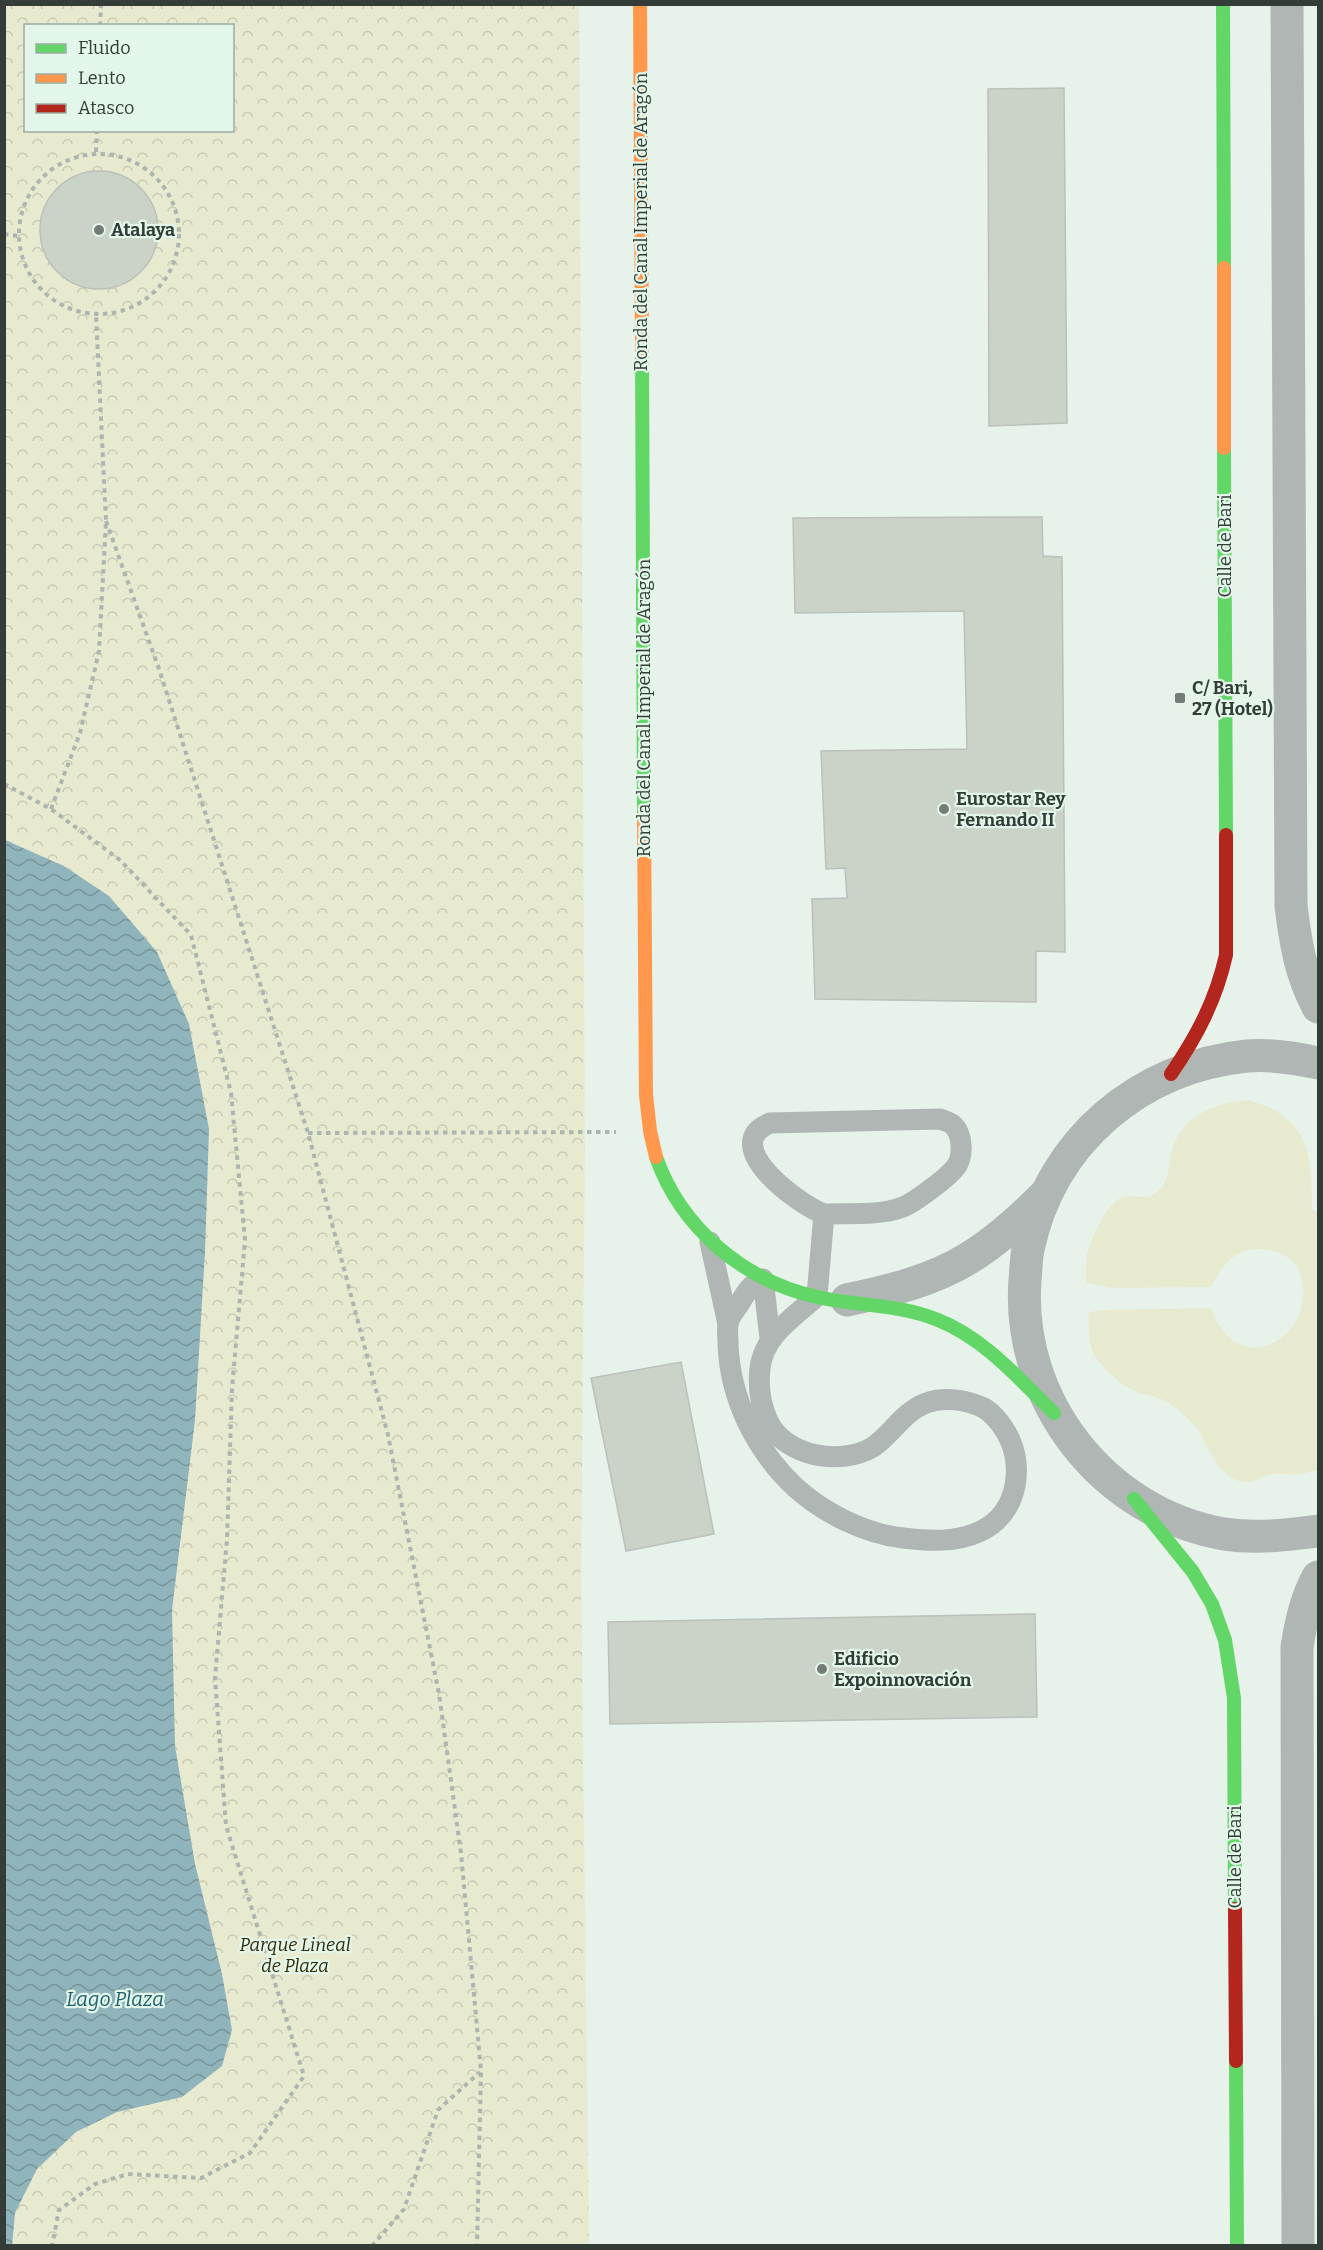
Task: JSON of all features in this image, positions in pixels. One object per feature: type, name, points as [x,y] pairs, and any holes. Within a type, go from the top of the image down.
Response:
[{"type":"street","name":"Ronda del Canal Imperial de Aragón","points":[[640,4],[646,1095],[649,1132],[659,1166],[681,1209],[710,1242],[737,1264],[785,1288],[918,1314],[949,1325],[999,1358],[1054,1413]]},
{"type":"street","name":"Calle de Bari","points":[[1171,1074],[1210,1012],[1226,955],[1223,4]]},
{"type":"street","points":[[1287,4],[1291,906],[1297,953],[1318,1007]]},
{"type":"street","points":[[1318,1063],[1289,1057],[1249,1056],[1209,1062],[1171,1074],[1131,1095],[1097,1122],[1068,1156],[1045,1195],[1028,1249],[1024,1305],[1032,1361],[1054,1413],[1076,1446],[1102,1475],[1134,1499],[1177,1521],[1224,1534],[1273,1537],[1318,1531]]},
{"type":"street","name":"Ronda del Canal Imperial de Aragón","points":[[832,1298],[912,1284],[968,1259],[996,1240],[1045,1195]]},
{"type":"street","name":"Calle de Bari","points":[[1134,1499],[1180,1554],[1200,1585],[1219,1620],[1230,1658],[1234,1710],[1237,2246]]},
{"type":"street","points":[[1298,2246],[1297,1647],[1301,1622],[1310,1593],[1318,1577]]},
{"type":"lane","points":[[940,1119],[953,1124],[960,1138],[961,1156],[956,1168],[922,1196],[903,1207],[879,1211],[824,1214],[801,1202],[760,1167],[753,1151],[753,1140],[755,1132],[761,1126],[770,1123],[940,1119]]},
{"type":"lane","points":[[770,1338],[832,1298],[824,1214]]},
{"type":"lane","points":[[710,1242],[728,1324],[729,1363],[738,1404],[761,1446],[780,1472],[797,1489],[843,1520],[896,1537],[919,1540],[962,1538],[981,1531],[997,1520],[1004,1511],[1012,1496],[1017,1478],[1017,1459],[1013,1444],[997,1419],[987,1410],[974,1404],[944,1399],[928,1402],[916,1407],[872,1447],[855,1454],[837,1457],[818,1455],[796,1448],[780,1437],[769,1423],[761,1402],[759,1380],[761,1359],[770,1338],[763,1279],[754,1282],[747,1290],[728,1324]]},
{"type":"path","points":[[100,24],[101,4]]},
{"type":"path","points":[[96,152],[97,132]]},
{"type":"path","points":[[96,152],[122,156],[145,167],[164,185],[176,208],[180,234],[176,260],[164,283],[145,300],[122,312],[96,315],[72,310],[51,298],[33,281],[22,260],[18,236],[21,210],[32,188],[50,169],[71,157],[96,152]]},
{"type":"path","points":[[4,234],[18,236]]},
{"type":"path","points":[[51,810],[80,734],[99,651],[106,521],[96,315]]},
{"type":"path","points":[[106,521],[159,669],[308,1133],[388,1435],[439,1694],[461,1853],[481,2071],[477,2246]]},
{"type":"path","points":[[4,784],[51,810],[120,860],[191,935],[231,1093],[245,1240],[232,1389],[227,1539],[215,1678],[226,1826],[304,2076],[250,2153],[201,2178],[128,2174],[95,2184],[58,2210],[52,2246]]},
{"type":"path","points":[[308,1133],[649,1132]]},
{"type":"path","points":[[372,2246],[404,2209],[438,2110],[481,2071]]},
{"type":"green space","name":"Parque Lineal de Plaza","points":[[5,5],[579,5],[585,1150],[581,1572],[589,2245],[5,2246]]},
{"type":"green space","points":[[1248,1100],[1269,1107],[1284,1116],[1303,1140],[1308,1155],[1312,1210],[1318,1212],[1318,1470],[1297,1474],[1273,1474],[1243,1482],[1233,1478],[1218,1465],[1197,1429],[1169,1403],[1133,1390],[1105,1369],[1096,1358],[1092,1348],[1088,1313],[1099,1310],[1211,1308],[1218,1323],[1233,1340],[1249,1347],[1266,1346],[1281,1338],[1293,1326],[1301,1309],[1303,1289],[1298,1268],[1286,1257],[1258,1249],[1242,1252],[1229,1260],[1211,1287],[1112,1288],[1086,1283],[1086,1258],[1096,1231],[1115,1201],[1128,1196],[1150,1197],[1161,1188],[1166,1178],[1175,1141],[1190,1121],[1211,1108]]},
{"type":"water","name":"Lago Plaza","points":[[5,840],[64,866],[109,896],[157,952],[189,1024],[209,1129],[205,1252],[195,1420],[172,1610],[175,1746],[195,1864],[222,1974],[232,2030],[222,2066],[182,2097],[117,2112],[76,2132],[37,2169],[15,2213],[12,2246],[4,2245]]},
{"type":"building","points":[[1064,88],[1067,423],[989,426],[988,89]]},
{"type":"building","name":"Atalaya","points":[[99,171],[122,176],[141,188],[153,207],[158,230],[153,253],[141,272],[122,284],[99,289],[76,284],[57,272],[45,253],[40,230],[45,207],[57,188],[76,176]]},
{"type":"building","name":"Eurostar Rey Fernando II","points":[[1042,517],[1043,556],[1062,557],[1065,952],[1036,951],[1036,1002],[815,999],[812,899],[847,898],[845,868],[826,869],[821,751],[967,749],[964,611],[795,613],[793,518]]},
{"type":"building","points":[[681,1362],[714,1534],[626,1551],[591,1378]]},
{"type":"building","name":"Edificio Expoinnovación","points":[[1035,1614],[1037,1717],[610,1724],[608,1622]]},
{"type":"traffic: fast","points":[[1223,4],[1224,268]]},
{"type":"traffic: fast","points":[[642,355],[644,815]]},
{"type":"traffic: fast","points":[[1224,448],[1226,835]]},
{"type":"traffic: fast","points":[[656,1157],[681,1207],[718,1248],[741,1264],[790,1289],[832,1300],[908,1311],[955,1328],[971,1337],[1000,1360],[1054,1413]]},
{"type":"traffic: fast","points":[[1134,1499],[1193,1572],[1212,1604],[1225,1640],[1234,1698],[1235,1909]]},
{"type":"traffic: fast","points":[[1236,2061],[1237,2246]]},
{"type":"traffic: slow","points":[[640,4],[642,355]]},
{"type":"traffic: slow","points":[[1224,268],[1224,448]]},
{"type":"traffic: slow","points":[[644,815],[646,1095],[656,1157]]},
{"type":"traffic: jam","points":[[1171,1074],[1204,1017],[1217,987],[1226,955],[1226,835]]},
{"type":"traffic: jam","points":[[1235,1909],[1236,2061]]},
{"type":"place","name":"Atalaya","points":[[99,230]]},
{"type":"place","name":"C/ Bari, 27 (Hotel)","points":[[1180,698]]},
{"type":"place","name":"Eurostar Rey Fernando II","points":[[944,809]]},
{"type":"place","name":"Edificio Expoinnovación","points":[[822,1669]]}]
